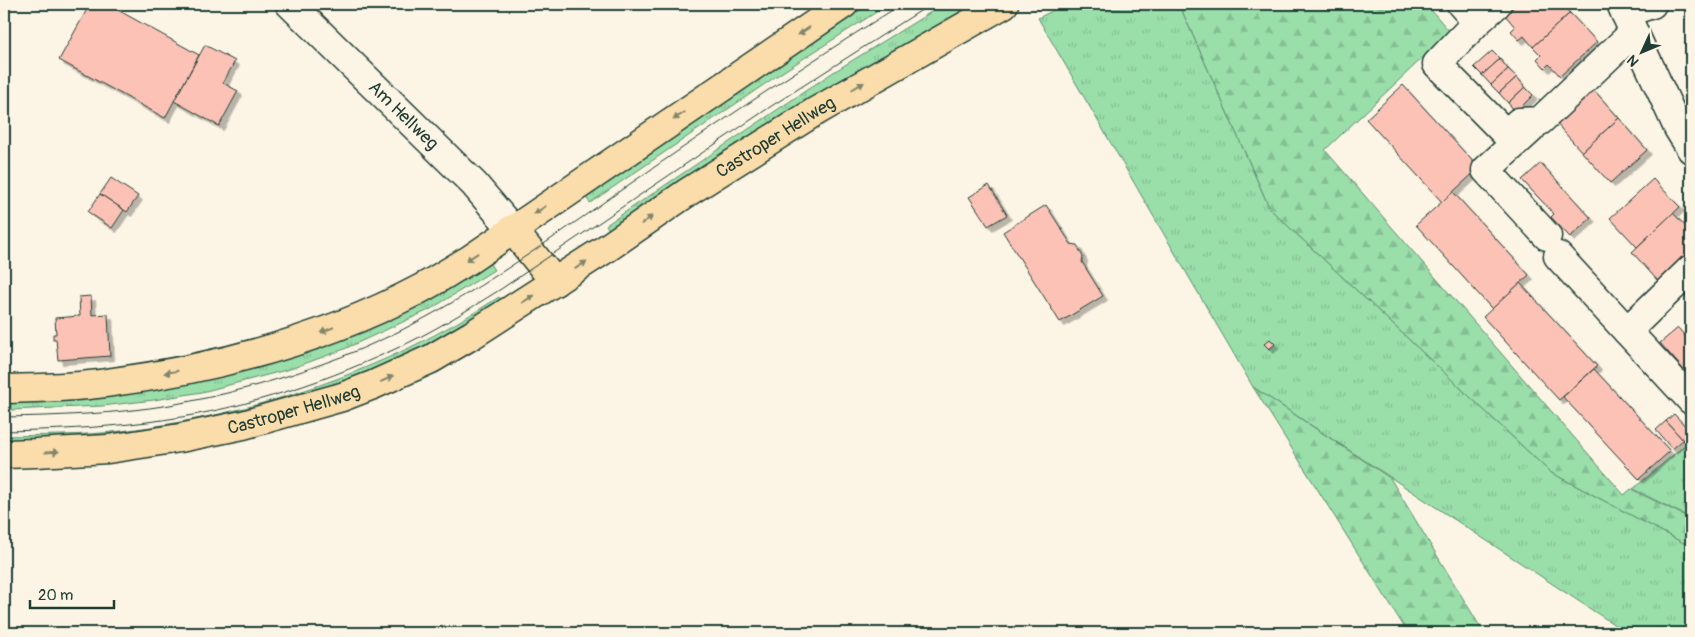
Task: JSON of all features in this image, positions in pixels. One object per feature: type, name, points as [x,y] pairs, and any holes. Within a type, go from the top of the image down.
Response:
[{"type":"main road","points":[[4,389],[105,384],[178,371],[250,356],[369,313],[420,289],[469,260],[844,4]]},
{"type":"main road","name":"Castroper Hellweg","points":[[4,454],[35,454],[108,448],[180,438],[244,425],[342,397],[373,386],[431,358],[472,335],[555,282],[688,192],[813,113],[1004,4]]},
{"type":"main road","points":[[512,229],[555,282]]},
{"type":"street","name":"Am Hellweg","points":[[290,4],[474,184],[512,229]]},
{"type":"street","points":[[1497,4],[1469,13],[1437,64],[1506,134],[1519,122],[1540,121]]},
{"type":"street","points":[[1652,4],[1626,17],[1540,121],[1486,170],[1690,400]]},
{"type":"street","points":[[1626,17],[1678,128],[1691,149]]},
{"type":"street","points":[[1627,331],[1691,269]]},
{"type":"green space","points":[[870,4],[889,4],[784,71],[590,203],[585,196],[798,51]]},
{"type":"green space","points":[[944,4],[983,4],[611,233],[606,225],[832,73]]},
{"type":"green space","points":[[1066,4],[1179,4],[1270,209],[1550,472],[1691,547],[1691,633],[1627,633],[1253,387],[1038,18]]},
{"type":"green space","points":[[1179,4],[1426,4],[1450,32],[1325,150],[1624,495],[1631,489],[1691,519],[1691,547],[1550,472],[1270,209]]},
{"type":"green space","points":[[490,264],[494,270],[429,310],[342,350],[290,369],[202,392],[154,400],[102,406],[11,410],[11,402],[430,297]]},
{"type":"green space","points":[[499,297],[501,300],[415,351],[329,387],[232,415],[130,435],[4,443],[4,436],[92,434],[171,424],[221,414],[270,401],[318,386],[365,368],[411,347]]},
{"type":"green space","points":[[1253,387],[1390,478],[1484,633],[1408,633]]},
{"type":"green space","points":[[1691,440],[1691,518],[1633,489]]},
{"type":"building","points":[[90,4],[107,4],[199,55],[165,118],[59,60]]},
{"type":"building","points":[[1517,4],[1561,4],[1570,13],[1533,47],[1524,36],[1519,40],[1511,31],[1515,27],[1505,15]]},
{"type":"building","points":[[1570,13],[1597,42],[1560,76],[1549,64],[1545,68],[1537,59],[1541,55],[1533,47]]},
{"type":"building","points":[[205,45],[235,61],[223,83],[238,91],[219,126],[174,101]]},
{"type":"building","points":[[1492,51],[1500,59],[1482,75],[1474,67]]},
{"type":"building","points":[[1500,59],[1508,69],[1491,85],[1482,75]]},
{"type":"building","points":[[1508,69],[1517,77],[1499,93],[1491,85]]},
{"type":"building","points":[[1517,77],[1525,87],[1508,103],[1499,93]]},
{"type":"building","points":[[1403,85],[1479,168],[1442,202],[1366,119]]},
{"type":"building","points":[[1525,87],[1533,95],[1516,112],[1508,103]]},
{"type":"building","points":[[1592,88],[1619,118],[1582,152],[1554,121]]},
{"type":"building","points":[[1619,118],[1647,150],[1610,183],[1582,152]]},
{"type":"building","points":[[1541,163],[1591,218],[1570,237],[1551,217],[1554,214],[1522,180]]},
{"type":"building","points":[[111,178],[138,196],[127,212],[100,194]]},
{"type":"building","points":[[1653,179],[1680,207],[1637,247],[1610,218]]},
{"type":"building","points":[[989,185],[1007,215],[988,226],[969,197]]},
{"type":"building","points":[[1453,192],[1529,275],[1492,309],[1416,225]]},
{"type":"building","points":[[100,194],[124,210],[112,228],[88,212]]},
{"type":"building","points":[[1046,205],[1071,244],[1077,245],[1083,257],[1082,262],[1103,296],[1060,322],[1003,232]]},
{"type":"building","points":[[1673,213],[1691,232],[1691,251],[1658,281],[1632,252]]},
{"type":"building","points":[[1520,283],[1597,366],[1559,400],[1483,317]]},
{"type":"building","points":[[91,296],[92,315],[108,314],[110,356],[58,360],[56,339],[53,339],[53,334],[56,334],[55,318],[80,316],[79,297]]},
{"type":"building","points":[[1678,328],[1691,342],[1691,378],[1660,343]]},
{"type":"building","points":[[1270,339],[1275,344],[1269,349],[1264,344]]},
{"type":"building","points":[[1594,369],[1670,451],[1639,479],[1563,397]]},
{"type":"building","points":[[1674,414],[1691,432],[1683,440],[1666,421]]},
{"type":"building","points":[[1666,421],[1683,440],[1672,449],[1656,430]]},
{"type":"tram line","points":[[4,417],[108,412],[149,408],[189,401],[228,393],[285,377],[363,348],[403,329],[480,286],[555,237],[661,162],[764,93],[902,4]]},
{"type":"tram line","points":[[4,431],[111,426],[179,418],[210,412],[273,396],[303,386],[393,350],[435,329],[501,289],[773,105],[931,4]]}]
